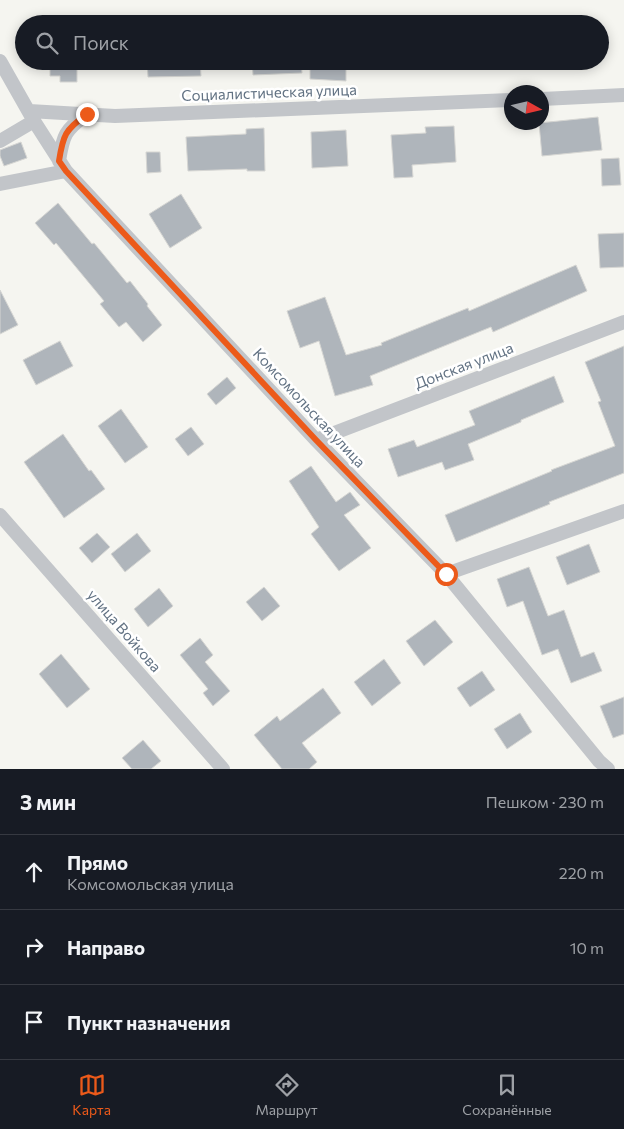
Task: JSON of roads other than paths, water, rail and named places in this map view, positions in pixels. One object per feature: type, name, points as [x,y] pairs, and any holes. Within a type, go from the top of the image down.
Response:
[{"type":"street","name":"Комсомольская улица","points":[[0,61],[63,166],[316,440],[446,574],[593,754],[608,769]]},
{"type":"street","points":[[549,99],[624,95]]},
{"type":"street","name":"Социалистическая улица","points":[[32,116],[87,114],[115,116],[504,100]]},
{"type":"street","points":[[0,184],[63,166],[63,138],[74,124],[87,114]]},
{"type":"street","points":[[0,141],[32,116]]},
{"type":"street","name":"Донская улица","points":[[316,440],[624,322]]},
{"type":"street","points":[[446,574],[624,510]]},
{"type":"street","name":"улица Войкова","points":[[0,515],[223,769]]}]
